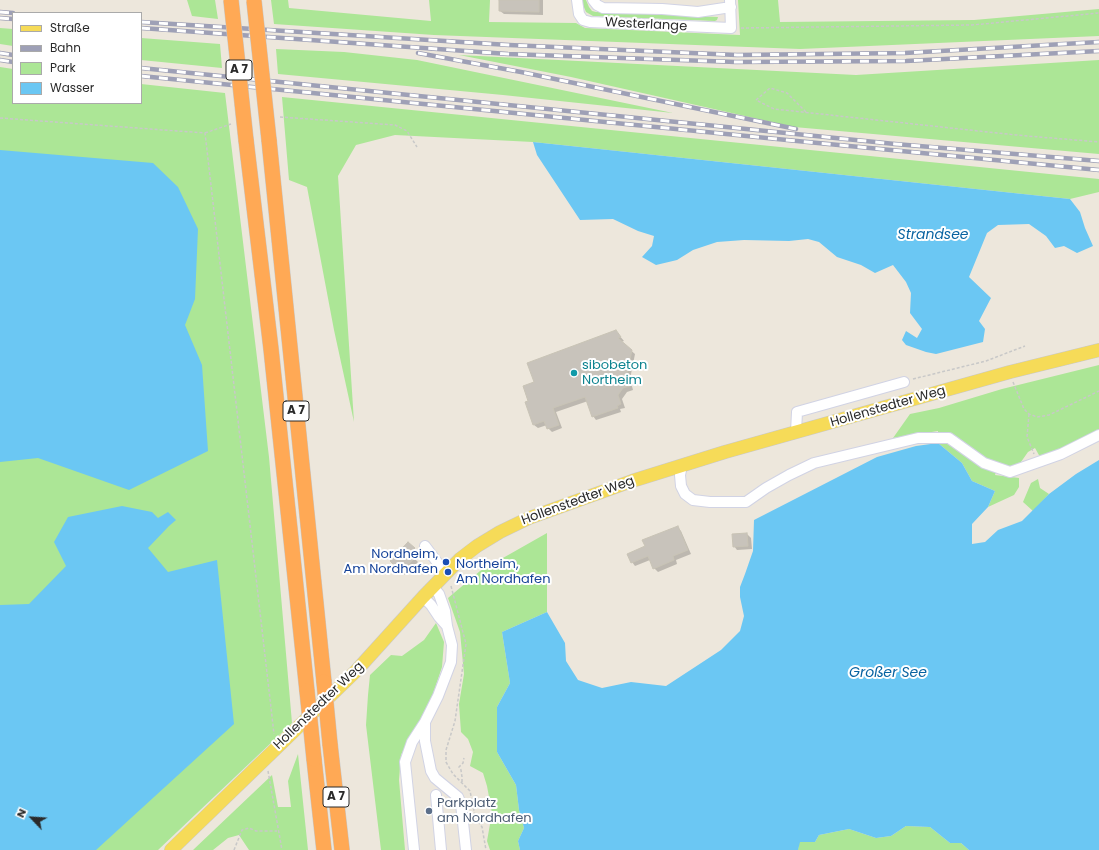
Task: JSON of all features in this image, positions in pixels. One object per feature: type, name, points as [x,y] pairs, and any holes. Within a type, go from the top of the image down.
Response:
[{"type":"highway","name":"A 7","points":[[231,0],[272,357],[324,850]]},
{"type":"highway","name":"A 7","points":[[254,1],[342,850]]},
{"type":"main road","name":"Hollenstedter Weg","points":[[171,850],[266,766],[276,748],[356,671],[423,597],[436,591],[448,578],[460,559],[477,546],[500,532],[529,518],[632,481],[682,465],[1010,372],[1099,350]]},
{"type":"street","name":"Westerlange","points":[[577,0],[583,20],[590,22],[731,28]]},
{"type":"street","points":[[593,0],[597,5],[603,8],[662,9],[698,12],[731,3],[731,28]]},
{"type":"street","points":[[796,432],[797,412],[904,382]]},
{"type":"street","points":[[682,465],[680,475],[681,486],[685,494],[693,500],[710,502],[746,502],[766,488],[814,463],[918,438],[949,438],[984,463],[1010,472],[1060,454],[1099,435]]},
{"type":"street","points":[[425,546],[448,578]]},
{"type":"street","points":[[414,850],[405,762],[412,742],[425,722],[438,696],[451,662],[452,645],[447,626],[446,611],[436,591]]},
{"type":"street","points":[[423,597],[447,626]]},
{"type":"street","points":[[425,722],[425,741],[431,771],[435,778],[458,797],[461,804],[466,850]]},
{"type":"street","points":[[436,795],[441,850]]},
{"type":"path","points":[[731,28],[972,24],[1099,13]]},
{"type":"path","points":[[806,112],[787,93],[770,88],[756,100],[774,109],[1016,135],[1099,142]]},
{"type":"path","points":[[274,116],[394,125],[407,131],[417,146]]},
{"type":"path","points":[[0,118],[205,133],[232,124]]},
{"type":"path","points":[[205,133],[276,748]]},
{"type":"path","points":[[904,382],[986,361],[1025,346]]},
{"type":"path","points":[[1013,382],[1024,409],[1029,414],[1037,417],[1049,415],[1099,391]]},
{"type":"path","points":[[1029,414],[1027,437],[1038,462]]},
{"type":"path","points":[[436,591],[448,578]]},
{"type":"path","points":[[448,578],[466,644],[455,721],[446,750],[446,762],[453,774],[470,791],[475,816],[482,827],[486,850]]},
{"type":"path","points":[[462,782],[461,770],[459,767],[463,763],[464,758]]},
{"type":"path","points":[[263,777],[266,766]]},
{"type":"path","points":[[266,766],[282,850]]},
{"type":"path","points":[[234,850],[242,830],[248,828],[256,832],[278,830]]},
{"type":"green space","points":[[187,0],[215,0],[218,19],[192,16]]},
{"type":"green space","points":[[271,0],[288,0],[289,8],[431,21],[429,0],[490,0],[489,22],[576,23],[585,28],[740,35],[738,0],[778,0],[780,22],[974,20],[1099,9],[1099,36],[800,49],[434,35],[274,24]]},
{"type":"green space","points":[[582,0],[586,0],[592,11],[596,12],[718,17],[715,21],[593,16],[586,12]]},
{"type":"green space","points":[[0,28],[12,29],[12,46],[0,44]]},
{"type":"green space","points":[[142,38],[220,44],[222,68],[142,60]]},
{"type":"green space","points":[[276,49],[344,52],[417,60],[673,113],[503,95],[278,74]]},
{"type":"green space","points":[[459,55],[856,75],[1099,60],[1099,154],[794,127],[571,77]]},
{"type":"green space","points":[[0,67],[12,69],[12,104],[142,104],[142,84],[225,93],[269,457],[292,723],[158,850],[0,850]]},
{"type":"green space","points":[[282,97],[1099,179],[1099,192],[1070,199],[533,142],[395,135],[356,145],[338,176],[354,422],[334,330],[307,187],[289,180]]},
{"type":"green space","points":[[1099,365],[1099,430],[1043,458],[1040,457],[1035,448],[1028,452],[1016,469],[998,466],[995,475],[1019,478],[1019,487],[1014,495],[988,507],[995,491],[972,481],[962,463],[938,443],[938,431],[893,438],[910,414],[939,408],[1002,389]]},
{"type":"green space","points":[[1038,479],[1040,488],[1049,494],[1033,511],[1023,502],[1031,483]]},
{"type":"green space","points":[[547,533],[547,612],[502,632],[510,683],[497,707],[497,752],[516,785],[519,810],[524,828],[518,841],[520,850],[490,850],[487,841],[492,813],[487,786],[483,773],[470,766],[473,752],[468,739],[461,732],[459,704],[464,674],[460,632],[448,598],[480,571]]},
{"type":"green space","points":[[436,623],[444,642],[442,667],[430,703],[401,755],[399,780],[405,850],[381,850],[366,725],[370,675],[391,655],[402,656],[424,640]]},
{"type":"green space","points":[[298,754],[308,850],[249,850],[239,835],[228,838],[213,850],[193,850],[272,775],[278,807],[291,807],[288,781]]},
{"type":"green space","points":[[906,826],[930,827],[950,843],[961,843],[969,850],[798,850],[799,842],[815,842],[819,835],[849,829],[876,838],[891,836]]},
{"type":"water","name":"Strandsee","points":[[533,142],[1070,199],[1080,212],[1093,246],[1077,253],[1064,246],[1055,248],[1046,236],[1029,224],[998,225],[987,233],[969,277],[991,298],[979,321],[985,329],[983,342],[936,354],[906,345],[902,340],[906,331],[917,338],[922,329],[910,313],[911,293],[906,282],[893,265],[875,273],[861,265],[837,257],[819,242],[808,239],[789,241],[744,240],[717,242],[693,250],[677,260],[656,265],[642,257],[652,246],[654,236],[638,231],[613,219],[580,220],[537,155]]},
{"type":"water","points":[[0,150],[153,163],[178,187],[198,229],[195,299],[185,325],[202,365],[208,451],[129,490],[38,458],[0,462]]},
{"type":"water","name":"Großer See","points":[[938,443],[962,463],[972,481],[995,491],[988,507],[972,524],[972,544],[985,542],[998,530],[1022,521],[1049,494],[1076,474],[1099,460],[1099,850],[969,850],[961,843],[950,843],[930,827],[906,826],[891,836],[876,838],[849,829],[819,835],[815,842],[800,842],[798,850],[520,850],[518,841],[524,828],[519,810],[516,785],[497,752],[497,707],[510,683],[502,632],[547,612],[565,643],[566,661],[578,680],[602,688],[631,682],[666,686],[721,650],[740,631],[744,616],[740,597],[740,587],[753,551],[754,520],[877,457],[916,446]]},
{"type":"water","points":[[122,506],[152,512],[158,518],[168,512],[176,520],[148,548],[168,572],[217,560],[234,724],[96,850],[0,850],[0,605],[29,604],[66,566],[54,542],[68,517]]},
{"type":"building","points":[[499,0],[539,0],[539,12],[499,11]]},
{"type":"building","name":"sibobeton Northeim","points":[[616,330],[621,337],[618,338],[632,350],[627,374],[630,386],[623,388],[618,395],[621,404],[617,406],[618,408],[592,417],[585,397],[553,408],[559,425],[547,429],[544,421],[533,425],[525,402],[528,401],[523,386],[534,382],[527,363]]},
{"type":"building","points":[[678,526],[688,550],[673,556],[674,560],[653,569],[648,556],[631,563],[627,554],[645,546],[642,540]]},
{"type":"building","points":[[747,533],[748,546],[733,547],[732,534]]},
{"type":"building","points":[[408,542],[415,548],[410,553],[415,558],[401,572],[390,561]]},
{"type":"railway","points":[[0,12],[12,13]]},
{"type":"railway","points":[[0,18],[12,19]]},
{"type":"railway","points":[[142,22],[509,45],[737,55],[905,53],[1099,42]]},
{"type":"railway","points":[[142,28],[508,54],[736,62],[906,61],[1099,51]]},
{"type":"railway","points":[[0,53],[12,55]]},
{"type":"railway","points":[[418,53],[521,72],[796,129]]},
{"type":"railway","points":[[0,60],[12,62]]},
{"type":"railway","points":[[142,68],[895,144],[1099,161]]},
{"type":"railway","points":[[142,76],[1099,170]]},
{"type":"place","name":"sibobeton Northeim","points":[[574,373]]},
{"type":"place","name":"Nordheim, Am Nordhafen","points":[[446,562]]},
{"type":"place","name":"Northeim, Am Nordhafen","points":[[448,572]]},
{"type":"place","name":"Parkplatz am Nordhafen","points":[[429,811]]}]
